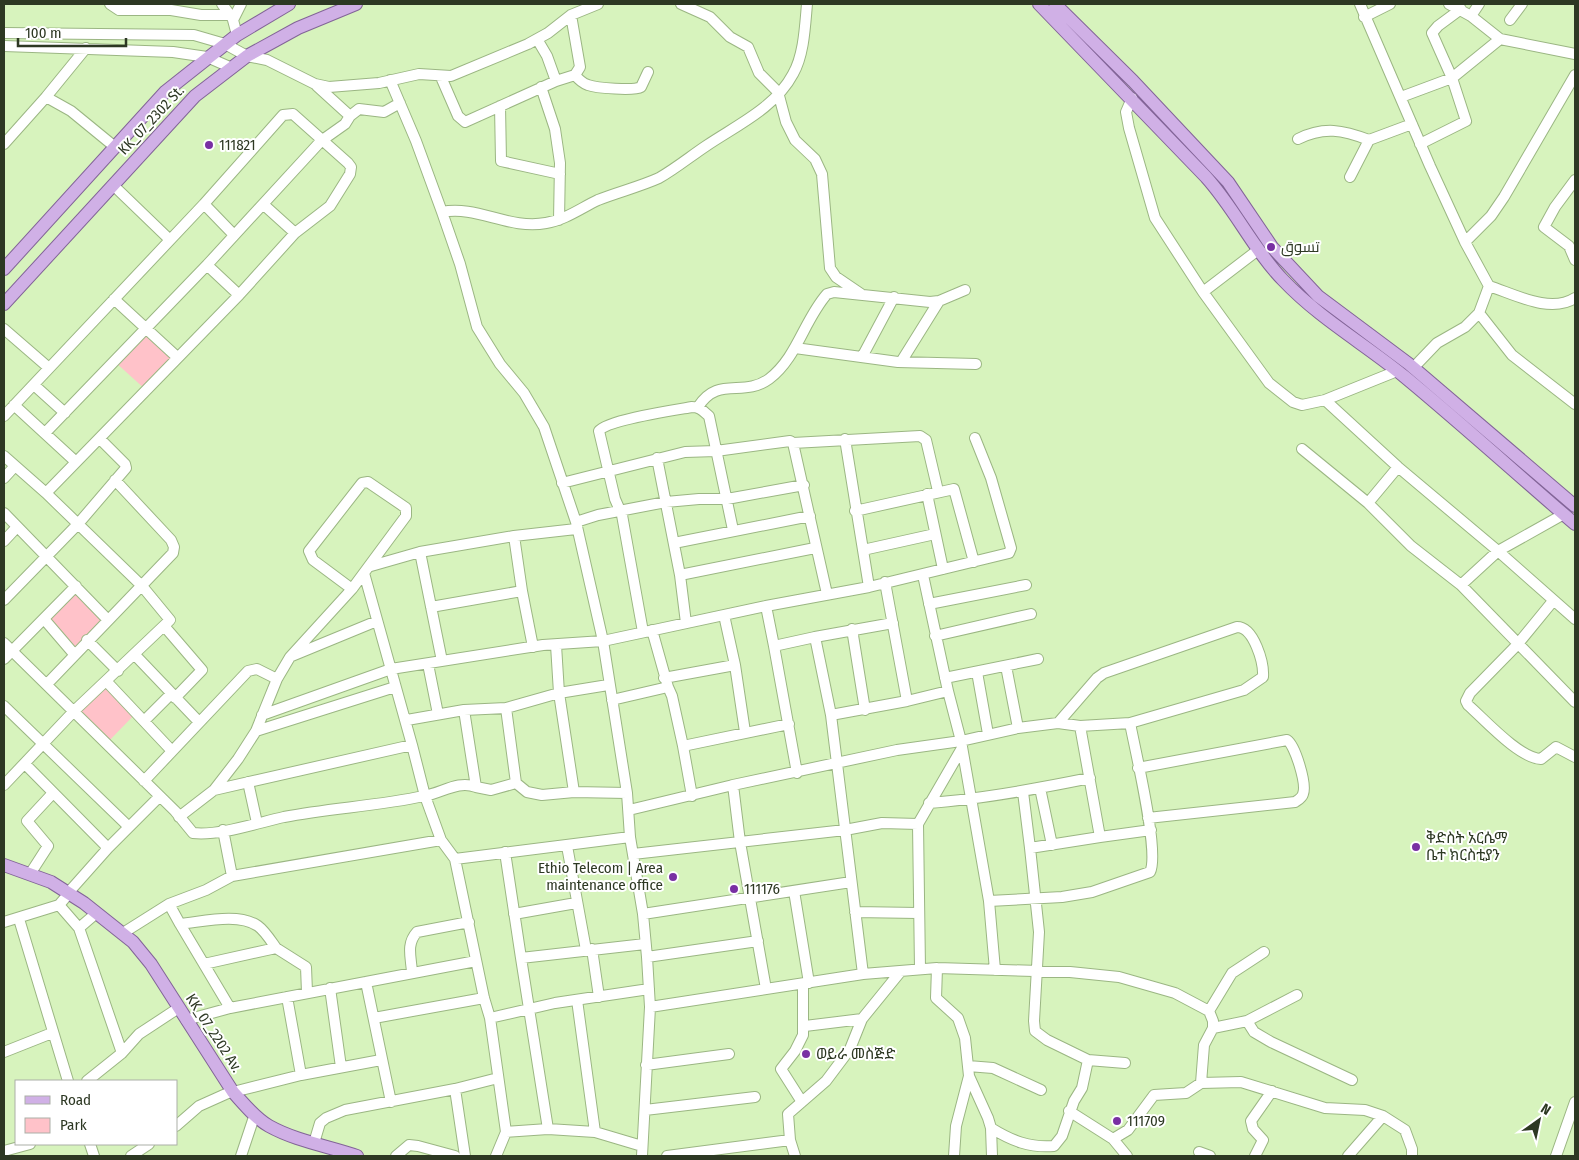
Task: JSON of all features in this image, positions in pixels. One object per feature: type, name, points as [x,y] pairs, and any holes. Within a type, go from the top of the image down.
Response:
[{"type":"main road","name":"KK_07_2302 St.","points":[[4,268],[165,92],[237,35],[289,4]]},
{"type":"main road","name":"KK_07_2302 St.","points":[[4,304],[195,96],[247,56],[298,28],[356,4]]},
{"type":"main road","points":[[1048,5],[1213,184],[1258,250],[1284,281],[1317,313],[1397,371],[1575,524]]},
{"type":"main road","points":[[1048,5],[1133,81],[1228,182],[1272,247],[1297,276],[1343,317],[1414,367],[1575,506]]},
{"type":"main road","points":[[4,865],[30,874],[64,899]]},
{"type":"main road","points":[[4,869],[44,885],[93,916],[128,945],[145,966],[230,1092],[253,1120],[280,1135],[347,1156]]},
{"type":"main road","name":"KK_07_2202 Av.","points":[[64,899],[124,933],[151,964],[230,1092],[249,1110],[268,1125],[314,1143],[357,1156]]},
{"type":"street","points":[[110,4],[119,10],[171,7],[201,15],[227,13],[241,4]]},
{"type":"street","points":[[213,4],[227,13],[237,35]]},
{"type":"street","points":[[9,33],[194,35],[225,44],[247,56],[267,60],[315,84],[329,87],[390,80],[419,74],[431,74],[441,77],[451,76],[504,56],[537,39],[571,15],[598,4]]},
{"type":"street","points":[[682,4],[710,17],[730,37],[748,47],[759,73],[778,92],[786,122],[795,140],[815,158],[822,174],[830,268],[836,277],[861,294]]},
{"type":"street","points":[[442,212],[464,210],[483,217],[525,225],[559,220],[596,201],[660,177],[730,130],[755,116],[792,76],[797,66],[807,4]]},
{"type":"street","points":[[1360,4],[1402,97],[1420,144],[1465,242],[1489,286],[1552,305],[1565,304],[1575,299]]},
{"type":"street","points":[[1364,16],[1390,4]]},
{"type":"street","points":[[1449,4],[1472,16],[1500,39],[1575,54]]},
{"type":"street","points":[[1472,16],[1479,4]]},
{"type":"street","points":[[1510,20],[1522,4]]},
{"type":"street","points":[[1420,144],[1466,121],[1452,78],[1432,33],[1438,26],[1461,9]]},
{"type":"street","points":[[441,77],[461,121],[471,120],[556,80],[575,75],[580,67],[571,15]]},
{"type":"street","points":[[537,39],[547,56],[556,80]]},
{"type":"street","points":[[1402,97],[1452,78],[1500,39]]},
{"type":"street","points":[[4,46],[172,52],[207,57],[232,68]]},
{"type":"street","points":[[4,144],[86,48]]},
{"type":"street","points":[[575,75],[579,80],[593,86],[634,90],[640,87],[648,72]]},
{"type":"street","points":[[1465,242],[1491,216],[1504,197],[1575,75]]},
{"type":"street","points":[[390,80],[442,212],[460,264],[477,327],[500,364],[511,374],[544,427],[576,526],[603,641],[608,685],[627,793],[630,837],[647,957],[650,1007],[642,1151],[595,1132],[548,1129],[506,1132]]},
{"type":"street","points":[[315,84],[350,116]]},
{"type":"street","points":[[541,87],[555,129],[560,174],[559,220]]},
{"type":"street","points":[[46,97],[71,111],[115,147]]},
{"type":"street","points":[[1132,98],[1126,112],[1129,128],[1156,218],[1203,292],[1268,383],[1293,402],[1302,405],[1325,400],[1397,371]]},
{"type":"street","points":[[45,433],[264,205],[321,141],[345,124],[350,116],[359,109],[384,112],[400,103]]},
{"type":"street","points":[[500,106],[501,161],[560,174]]},
{"type":"street","points":[[4,416],[204,204],[286,113],[293,114],[351,167],[350,174],[330,206],[295,233],[240,295],[177,357],[46,493]]},
{"type":"street","points":[[1298,139],[1310,133],[1334,129],[1369,140],[1412,124]]},
{"type":"street","points":[[1350,177],[1369,140]]},
{"type":"street","points":[[1575,180],[1544,226],[1545,229],[1569,246],[1575,260]]},
{"type":"street","points":[[113,185],[169,240]]},
{"type":"street","points":[[204,204],[234,235]]},
{"type":"street","points":[[264,205],[295,233]]},
{"type":"street","points":[[1203,292],[1258,250]]},
{"type":"street","points":[[207,265],[240,295]]},
{"type":"street","points":[[1414,367],[1437,343],[1465,327],[1479,313],[1489,286]]},
{"type":"street","points":[[692,796],[672,696],[647,631],[620,511],[608,470],[599,431],[600,428],[617,422],[698,407],[705,396],[712,390],[755,386],[767,380],[781,369],[795,348],[820,301],[827,294],[834,292],[939,301],[965,290]]},
{"type":"street","points":[[862,357],[894,297]]},
{"type":"street","points":[[114,299],[177,357]]},
{"type":"street","points":[[900,362],[939,301]]},
{"type":"street","points":[[1479,313],[1512,354],[1575,404]]},
{"type":"street","points":[[4,329],[49,368]]},
{"type":"street","points":[[795,348],[900,362],[976,364]]},
{"type":"street","points":[[34,385],[65,413]]},
{"type":"street","points":[[1325,400],[1398,467],[1575,619]]},
{"type":"street","points":[[14,405],[76,462]]},
{"type":"street","points":[[698,407],[709,416],[733,530]]},
{"type":"street","points":[[4,600],[78,524],[126,468],[125,464],[100,438]]},
{"type":"street","points":[[562,483],[685,452],[716,451],[790,441],[793,443],[845,439],[924,438],[938,491]]},
{"type":"street","points":[[262,715],[390,669],[533,647],[603,641],[766,606],[869,587],[1009,554],[1011,548],[990,478],[975,438]]},
{"type":"street","points":[[845,439],[869,587]]},
{"type":"street","points":[[793,443],[804,485],[815,548],[827,594]]},
{"type":"street","points":[[1302,449],[1368,503],[1400,536],[1460,585],[1575,702]]},
{"type":"street","points":[[4,456],[46,493],[142,586],[169,616],[169,623],[74,711],[4,785]]},
{"type":"street","points":[[657,458],[680,575],[686,623]]},
{"type":"street","points":[[4,478],[15,466]]},
{"type":"street","points":[[1368,503],[1398,467]]},
{"type":"street","points":[[47,684],[87,640],[173,553],[174,547],[171,540],[115,480]]},
{"type":"street","points":[[179,817],[214,790],[256,731],[277,679],[290,657],[352,589],[406,516],[407,511],[371,483],[365,482],[309,551],[313,560],[352,589]]},
{"type":"street","points":[[367,569],[420,552],[576,526],[620,511],[666,502],[727,499],[804,485]]},
{"type":"street","points":[[856,512],[951,488],[956,491],[974,562]]},
{"type":"street","points":[[926,494],[943,569]]},
{"type":"street","points":[[4,513],[108,620]]},
{"type":"street","points":[[1460,585],[1498,551],[1564,514]]},
{"type":"street","points":[[674,543],[810,516]]},
{"type":"street","points":[[4,541],[17,527]]},
{"type":"street","points":[[863,550],[935,534]]},
{"type":"street","points":[[514,536],[533,647]]},
{"type":"street","points":[[680,575],[815,548]]},
{"type":"street","points":[[420,552],[442,661]]},
{"type":"street","points":[[367,569],[377,621],[406,720],[425,796],[441,840],[455,859],[469,922],[484,998],[490,1018],[506,1132],[496,1156]]},
{"type":"street","points":[[923,575],[935,636],[962,745],[989,901],[995,970]]},
{"type":"street","points":[[885,582],[907,701]]},
{"type":"street","points":[[929,604],[1026,585]]},
{"type":"street","points":[[4,659],[76,586]]},
{"type":"street","points":[[431,607],[522,591]]},
{"type":"street","points":[[1553,601],[1517,645],[1470,693],[1466,701],[1468,705],[1518,749],[1530,756],[1541,759],[1556,748],[1575,757]]},
{"type":"street","points":[[766,606],[797,773]]},
{"type":"street","points":[[935,636],[1031,614]]},
{"type":"street","points":[[724,615],[744,732]]},
{"type":"street","points":[[44,619],[74,654]]},
{"type":"street","points":[[290,657],[377,621]]},
{"type":"street","points":[[774,646],[852,630],[893,624]]},
{"type":"street","points":[[144,722],[202,670],[165,627]]},
{"type":"street","points":[[629,810],[733,785],[797,773],[897,750],[962,745],[988,734],[1018,728],[1058,723],[1080,726],[1130,723],[1244,690],[1263,676],[1264,664],[1251,634],[1241,627],[1237,627],[1104,673],[1097,678],[1058,723]]},
{"type":"street","points":[[852,630],[865,710]]},
{"type":"street","points":[[815,637],[831,715],[863,974]]},
{"type":"street","points":[[87,640],[118,671]]},
{"type":"street","points":[[4,643],[144,781],[193,833],[223,830],[342,807],[425,796],[454,786],[468,784],[492,790],[516,783]]},
{"type":"street","points":[[556,645],[559,693],[574,792]]},
{"type":"street","points":[[135,655],[199,722]]},
{"type":"street","points":[[945,678],[1038,660]]},
{"type":"street","points":[[428,664],[438,714]]},
{"type":"street","points":[[612,700],[734,665]]},
{"type":"street","points":[[1006,666],[1018,728]]},
{"type":"street","points":[[144,781],[248,671],[257,669],[277,679]]},
{"type":"street","points":[[977,672],[988,734]]},
{"type":"street","points":[[107,682],[172,750]]},
{"type":"street","points":[[406,720],[464,710],[506,708],[559,693],[608,685]]},
{"type":"street","points":[[256,731],[395,687]]},
{"type":"street","points":[[831,715],[865,710],[948,691]]},
{"type":"street","points":[[506,708],[516,783],[527,792],[542,796],[574,792],[627,793]]},
{"type":"street","points":[[464,710],[476,787]]},
{"type":"street","points":[[6,712],[44,744],[129,827]]},
{"type":"street","points":[[989,901],[1062,897],[1092,892],[1148,874],[1152,866],[1151,830],[1130,723]]},
{"type":"street","points":[[683,746],[788,724]]},
{"type":"street","points":[[1080,726],[1100,837]]},
{"type":"street","points":[[1138,768],[1288,740],[1293,745],[1304,785],[1303,794],[1295,802],[1148,818]]},
{"type":"street","points":[[214,790],[412,745]]},
{"type":"street","points":[[920,969],[918,824],[962,745]]},
{"type":"street","points":[[25,764],[108,848]]},
{"type":"street","points":[[928,803],[972,800],[1090,778]]},
{"type":"street","points":[[248,782],[257,823]]},
{"type":"street","points":[[733,785],[740,842],[766,989]]},
{"type":"street","points":[[1040,788],[1052,845]]},
{"type":"street","points":[[1023,792],[1036,898],[1038,972],[1035,1030],[1047,1040],[1088,1060],[1125,1063]]},
{"type":"street","points":[[30,874],[48,846],[27,821],[54,793]]},
{"type":"street","points":[[4,922],[19,919],[64,899],[108,848],[159,797]]},
{"type":"street","points":[[633,854],[845,830],[882,823],[918,824]]},
{"type":"street","points":[[223,830],[232,876]]},
{"type":"street","points":[[1030,848],[1151,830]]},
{"type":"street","points":[[455,859],[630,837]]},
{"type":"street","points":[[124,933],[169,904],[206,890],[232,876],[441,840]]},
{"type":"street","points":[[567,846],[576,904],[589,949],[599,996]]},
{"type":"street","points":[[505,852],[531,1008],[548,1129]]},
{"type":"street","points":[[642,914],[851,882]]},
{"type":"street","points":[[794,891],[806,984],[805,1026],[795,1052],[781,1069],[802,1102]]},
{"type":"street","points":[[64,899],[79,928],[122,1053]]},
{"type":"street","points":[[169,904],[230,1008]]},
{"type":"street","points":[[514,914],[576,904]]},
{"type":"street","points":[[855,912],[918,913]]},
{"type":"street","points":[[79,928],[93,916]]},
{"type":"street","points":[[19,919],[68,1080]]},
{"type":"street","points":[[180,924],[229,919],[259,927],[276,948],[306,968],[307,992]]},
{"type":"street","points":[[412,972],[409,946],[411,938],[417,932],[469,922]]},
{"type":"street","points":[[647,957],[758,941]]},
{"type":"street","points":[[522,958],[645,944]]},
{"type":"street","points":[[204,964],[276,948]]},
{"type":"street","points":[[1209,1011],[1232,973],[1264,952]]},
{"type":"street","points":[[186,1020],[230,1008],[307,992],[476,961]]},
{"type":"street","points":[[938,968],[936,998],[962,1024],[968,1071],[991,1128],[992,1156]]},
{"type":"street","points":[[650,1007],[863,974],[920,969],[995,970],[1119,977],[1175,993],[1209,1011],[1213,1021],[1213,1028],[1204,1045],[1201,1083]]},
{"type":"street","points":[[795,1156],[790,1140],[788,1114],[826,1081],[850,1049],[862,1020],[901,971]]},
{"type":"street","points":[[366,982],[391,1102]]},
{"type":"street","points":[[330,988],[341,1067]]},
{"type":"street","points":[[490,1018],[531,1008],[649,989]]},
{"type":"street","points":[[1213,1028],[1247,1021],[1296,995]]},
{"type":"street","points":[[286,997],[301,1075]]},
{"type":"street","points":[[374,1018],[484,998]]},
{"type":"street","points":[[577,1000],[595,1132]]},
{"type":"street","points":[[88,1080],[122,1053],[139,1034],[174,1011]]},
{"type":"street","points":[[805,1026],[862,1020]]},
{"type":"street","points":[[1247,1021],[1254,1032],[1271,1042],[1352,1080]]},
{"type":"street","points":[[4,1052],[52,1033]]},
{"type":"street","points":[[646,1065],[729,1054]]},
{"type":"street","points":[[178,1124],[199,1106],[230,1092],[301,1075],[381,1060]]},
{"type":"street","points":[[991,1128],[1023,1144],[1039,1147],[1054,1146],[1062,1136],[1070,1111],[1082,1088],[1088,1060]]},
{"type":"street","points":[[968,1071],[993,1068],[1041,1090]]},
{"type":"street","points":[[954,1156],[956,1126],[968,1071]]},
{"type":"street","points":[[314,1143],[316,1129],[326,1118],[345,1110],[455,1089],[498,1078]]},
{"type":"street","points":[[1113,1138],[1128,1130],[1154,1095],[1186,1093],[1201,1083],[1241,1082],[1326,1108],[1365,1110],[1383,1116],[1406,1130],[1412,1149],[1412,1156]]},
{"type":"street","points":[[455,1089],[465,1156]]},
{"type":"street","points":[[1255,1156],[1263,1140],[1253,1129],[1252,1121],[1272,1091]]},
{"type":"street","points":[[645,1110],[755,1097]]},
{"type":"street","points":[[1556,1156],[1575,1102]]},
{"type":"street","points":[[1070,1111],[1113,1138],[1128,1156]]},
{"type":"street","points":[[1348,1156],[1383,1116]]},
{"type":"street","points":[[241,1156],[253,1120]]},
{"type":"street","points":[[667,1156],[790,1140]]},
{"type":"street","points":[[4,1151],[26,1145]]},
{"type":"street","points":[[131,1156],[148,1145]]},
{"type":"street","points":[[396,1156],[409,1146],[418,1146],[454,1156]]},
{"type":"street","points":[[1054,1146],[1060,1156]]},
{"type":"street","points":[[1199,1152],[1210,1156]]},
{"type":"green space","points":[[146,327],[177,357],[146,390],[114,361]]},
{"type":"green space","points":[[76,586],[108,620],[74,654],[44,619]]},
{"type":"green space","points":[[107,682],[136,713],[106,744],[74,711]]},
{"type":"place","name":"111821","points":[[209,145]]},
{"type":"place","name":"تسوق","points":[[1271,247]]},
{"type":"place","name":"ቅድስት አርሴማ ቤተ ክርስቲያን","points":[[1416,847]]},
{"type":"place","name":"Ethio Telecom | Area maintenance office","points":[[673,877]]},
{"type":"place","name":"111176","points":[[734,889]]},
{"type":"place","name":"ወይራ መስጅድ","points":[[806,1054]]},
{"type":"place","name":"111709","points":[[1117,1121]]}]
